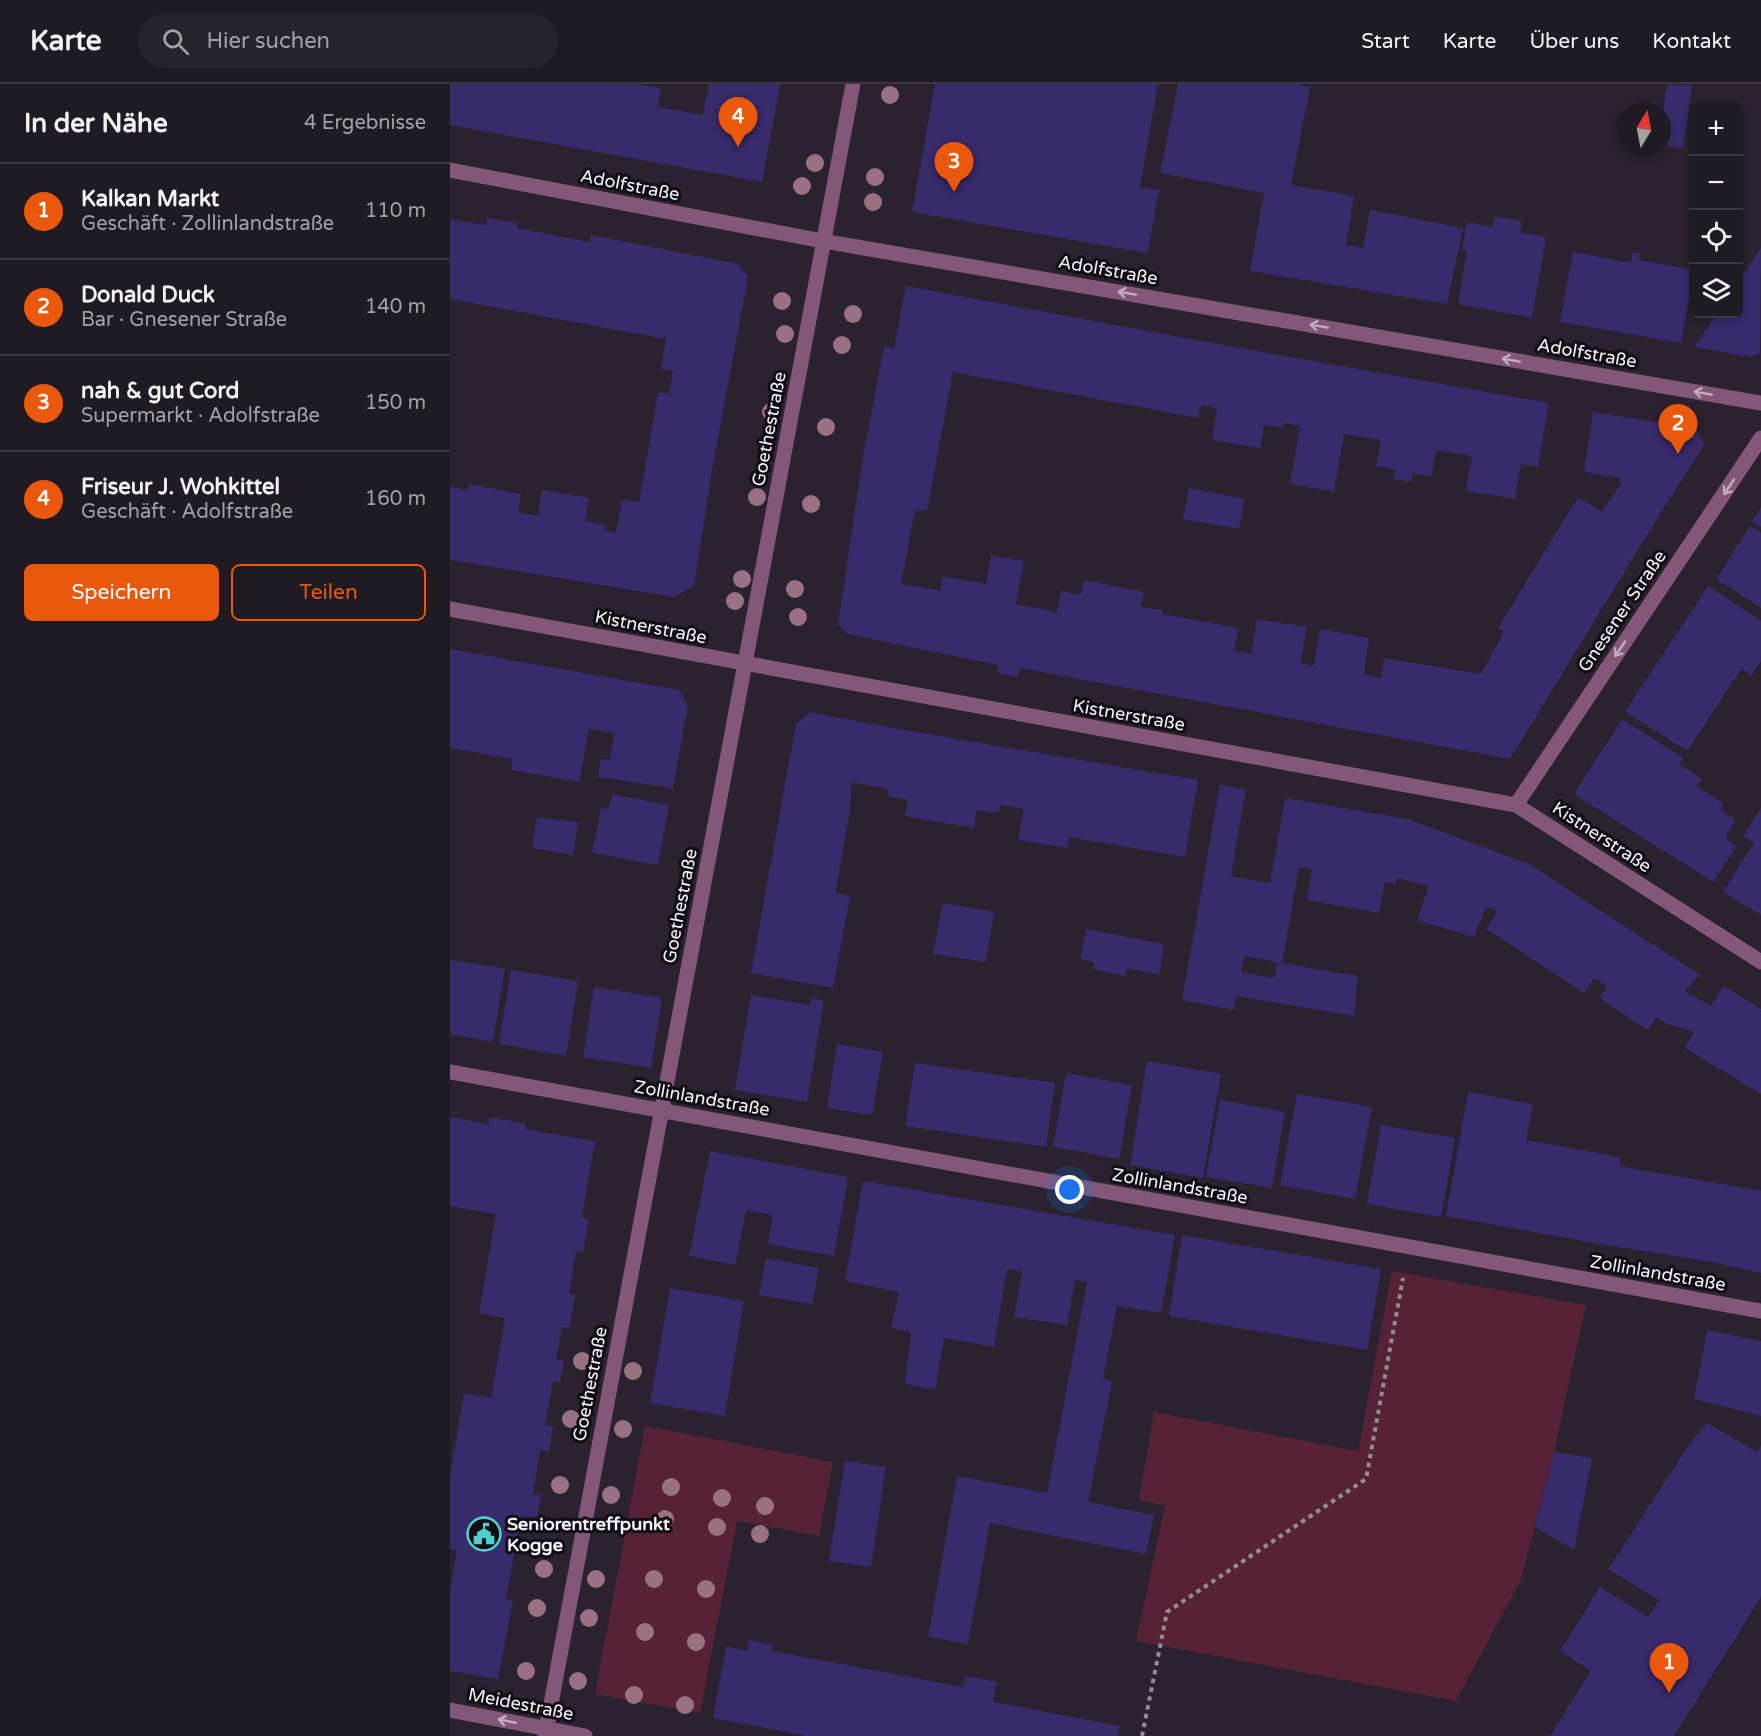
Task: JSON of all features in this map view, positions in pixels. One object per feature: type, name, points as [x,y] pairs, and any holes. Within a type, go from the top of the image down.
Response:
[{"type":"street","name":"Goethestraße","points":[[545,1732],[853,84]]},
{"type":"street","name":"Adolfstraße","points":[[450,170],[823,241],[1761,403]]},
{"type":"street","name":"Gnesener Straße","points":[[1516,805],[1761,438]]},
{"type":"street","name":"Kistnerstraße","points":[[450,609],[1516,805],[1761,962]]},
{"type":"street","name":"Zollinlandstraße","points":[[450,1072],[1761,1311]]},
{"type":"street","name":"Meidestraße","points":[[450,1710],[545,1732],[585,1736]]},
{"type":"path","points":[[1142,1736],[1167,1612],[1366,1479],[1404,1273],[1406,1247]]},
{"type":"shaded area","points":[[1392,1271],[1586,1305],[1554,1452],[1521,1580],[1456,1701],[1136,1641],[1165,1506],[1139,1500],[1154,1412],[1358,1451]]},
{"type":"shaded area","points":[[645,1426],[833,1462],[819,1536],[737,1521],[700,1713],[595,1694]]},
{"type":"building","points":[[450,84],[636,84],[661,88],[658,107],[703,115],[709,84],[780,84],[762,182],[450,125]]},
{"type":"building","points":[[935,84],[1158,84],[1140,187],[1159,190],[1148,253],[912,212]]},
{"type":"building","points":[[1178,84],[1297,84],[1310,87],[1291,185],[1354,196],[1346,245],[1363,248],[1370,210],[1463,228],[1447,304],[1250,271],[1264,193],[1160,173]]},
{"type":"building","points":[[1667,84],[1692,86],[1683,148],[1671,146],[1671,102],[1664,102]]},
{"type":"building","points":[[1495,216],[1522,221],[1520,232],[1546,237],[1532,318],[1458,304],[1467,251],[1462,250],[1467,222],[1493,227]]},
{"type":"building","points":[[487,218],[518,223],[517,228],[589,242],[591,235],[738,264],[748,277],[713,464],[694,586],[674,597],[450,560],[450,487],[468,490],[469,484],[521,494],[518,512],[538,516],[542,490],[589,498],[585,521],[606,525],[605,531],[616,533],[622,500],[639,502],[658,392],[669,394],[673,371],[661,369],[666,339],[450,299],[450,219],[486,225]]},
{"type":"building","points":[[1761,248],[1760,353],[1751,357],[1694,347],[1714,318],[1743,318],[1743,275]]},
{"type":"building","points":[[1573,252],[1631,263],[1633,252],[1640,253],[1639,260],[1689,269],[1689,298],[1681,343],[1560,322]]},
{"type":"building","points":[[906,286],[1549,403],[1538,467],[1521,464],[1515,499],[1466,491],[1472,456],[1436,450],[1431,477],[1412,473],[1411,482],[1393,479],[1395,470],[1376,466],[1381,440],[1344,434],[1334,492],[1290,484],[1300,426],[1284,423],[1283,428],[1264,425],[1260,448],[1212,440],[1217,408],[1201,405],[1198,418],[953,372],[927,511],[915,510],[901,584],[940,590],[943,576],[986,584],[991,556],[1024,561],[1016,604],[1057,612],[1061,591],[1081,595],[1084,580],[1144,592],[1141,607],[1162,610],[1162,614],[1238,628],[1234,651],[1251,654],[1257,619],[1307,627],[1300,663],[1308,665],[1314,666],[1320,629],[1369,638],[1364,674],[1368,676],[1381,678],[1384,658],[1481,674],[1504,631],[1498,628],[1578,497],[1602,512],[1621,484],[1619,478],[1584,472],[1593,412],[1697,429],[1704,445],[1510,759],[1020,668],[1018,677],[997,673],[998,665],[847,634],[838,624],[863,457],[884,346],[894,348]]},
{"type":"building","points":[[1189,488],[1244,499],[1239,529],[1183,519]]},
{"type":"building","points":[[1761,507],[1761,527],[1752,521]]},
{"type":"building","points":[[1750,526],[1761,533],[1761,608],[1716,579]]},
{"type":"building","points":[[1708,586],[1761,621],[1761,661],[1752,675],[1741,669],[1687,751],[1625,711]]},
{"type":"building","points":[[450,649],[679,690],[688,705],[673,788],[598,777],[601,759],[610,760],[614,733],[589,729],[579,782],[511,770],[513,759],[450,748]]},
{"type":"building","points":[[810,712],[1198,780],[1185,857],[1069,837],[1067,848],[1018,840],[1024,809],[1000,805],[999,813],[977,810],[974,828],[905,816],[908,800],[887,796],[888,789],[852,782],[849,817],[835,893],[850,896],[833,988],[751,973],[796,724]]},
{"type":"building","points":[[1622,719],[1683,758],[1679,764],[1702,779],[1697,786],[1724,804],[1721,810],[1736,820],[1725,838],[1737,846],[1713,882],[1574,794]]},
{"type":"building","points":[[1220,785],[1246,789],[1231,876],[1270,883],[1285,798],[1408,819],[1529,864],[1700,975],[1685,991],[1711,1006],[1723,986],[1761,1009],[1761,1094],[1685,1048],[1694,1032],[1668,1024],[1656,1017],[1648,1030],[1599,998],[1607,986],[1594,978],[1584,993],[1486,929],[1498,911],[1486,907],[1474,937],[1417,920],[1429,886],[1397,878],[1396,884],[1385,882],[1379,913],[1307,900],[1312,869],[1299,867],[1282,963],[1358,976],[1354,1016],[1236,996],[1234,1010],[1182,1000]],"holes":[[[1244,956],[1277,962],[1275,978],[1241,972]]]},
{"type":"building","points":[[612,794],[669,805],[658,865],[592,853],[601,808],[609,809]]},
{"type":"building","points":[[1761,808],[1761,915],[1723,892],[1754,843],[1743,836]]},
{"type":"building","points":[[537,817],[578,822],[573,855],[532,848]]},
{"type":"building","points":[[943,903],[994,912],[986,962],[933,954]]},
{"type":"building","points":[[1086,929],[1164,944],[1159,975],[1127,968],[1125,976],[1093,969],[1094,962],[1080,959]]},
{"type":"building","points":[[450,960],[505,968],[493,1042],[450,1034]]},
{"type":"building","points":[[511,970],[578,981],[566,1056],[499,1044]]},
{"type":"building","points":[[594,987],[662,998],[651,1068],[583,1057]]},
{"type":"building","points":[[751,995],[810,1005],[812,998],[824,1000],[807,1102],[735,1090]]},
{"type":"building","points":[[837,1044],[883,1052],[872,1115],[827,1108]]},
{"type":"building","points":[[1147,1061],[1221,1074],[1203,1178],[1130,1165]]},
{"type":"building","points":[[915,1063],[1055,1083],[1046,1147],[905,1126]]},
{"type":"building","points":[[1066,1073],[1132,1085],[1119,1159],[1053,1147]]},
{"type":"building","points":[[1468,1092],[1533,1104],[1526,1140],[1620,1157],[1619,1166],[1761,1191],[1761,1273],[1706,1261],[1446,1216]]},
{"type":"building","points":[[1297,1094],[1372,1107],[1355,1199],[1280,1185]]},
{"type":"building","points":[[1220,1100],[1285,1112],[1272,1188],[1206,1177]]},
{"type":"building","points":[[450,1117],[489,1124],[490,1117],[526,1124],[525,1129],[595,1141],[582,1217],[589,1219],[583,1252],[576,1251],[569,1294],[575,1295],[569,1328],[562,1327],[556,1359],[564,1361],[560,1382],[553,1381],[545,1425],[553,1426],[549,1452],[540,1450],[533,1494],[541,1495],[537,1518],[521,1516],[506,1599],[513,1600],[498,1679],[450,1671],[450,1592],[457,1550],[450,1549],[450,1475],[464,1393],[491,1398],[505,1318],[479,1313],[496,1214],[450,1206]]},
{"type":"building","points":[[1381,1125],[1455,1138],[1441,1217],[1367,1204]]},
{"type":"building","points":[[710,1151],[848,1177],[834,1256],[768,1244],[773,1215],[746,1210],[735,1265],[689,1256]]},
{"type":"building","points":[[863,1181],[1175,1235],[1161,1313],[1117,1306],[1103,1379],[1112,1381],[1088,1502],[1154,1515],[1146,1554],[990,1523],[968,1644],[928,1637],[957,1476],[1047,1493],[1087,1282],[1075,1280],[1067,1325],[1014,1317],[1022,1271],[1007,1269],[994,1347],[944,1338],[935,1390],[905,1384],[911,1332],[891,1328],[899,1292],[845,1281]]},
{"type":"building","points":[[1182,1235],[1381,1269],[1367,1350],[1169,1316]]},
{"type":"building","points":[[766,1258],[819,1268],[812,1304],[759,1295]]},
{"type":"building","points":[[670,1288],[744,1301],[725,1416],[650,1403]]},
{"type":"building","points":[[1707,1330],[1761,1341],[1761,1416],[1694,1399]]},
{"type":"building","points":[[1707,1423],[1757,1452],[1761,1446],[1761,1597],[1674,1736],[1550,1736],[1591,1671],[1560,1651],[1600,1587],[1648,1617],[1659,1600],[1608,1569],[1691,1442]]},
{"type":"building","points":[[1554,1452],[1592,1458],[1574,1550],[1535,1527]]},
{"type":"building","points":[[845,1461],[886,1467],[871,1567],[829,1561]]},
{"type":"building","points":[[749,1640],[773,1645],[772,1651],[963,1687],[965,1676],[997,1682],[993,1702],[1120,1726],[1118,1736],[806,1736],[713,1718],[726,1646],[747,1651]]},
{"type":"place","name":"Friseur J. Wohkittel","points":[[738,147]]},
{"type":"place","name":"nah & gut Cord","points":[[954,192]]},
{"type":"place","name":"Donald Duck","points":[[1678,454]]},
{"type":"place","name":"Seniorentreffpunkt Kogge","points":[[484,1534]]},
{"type":"place","name":"Kalkan Markt","points":[[1669,1693]]}]
